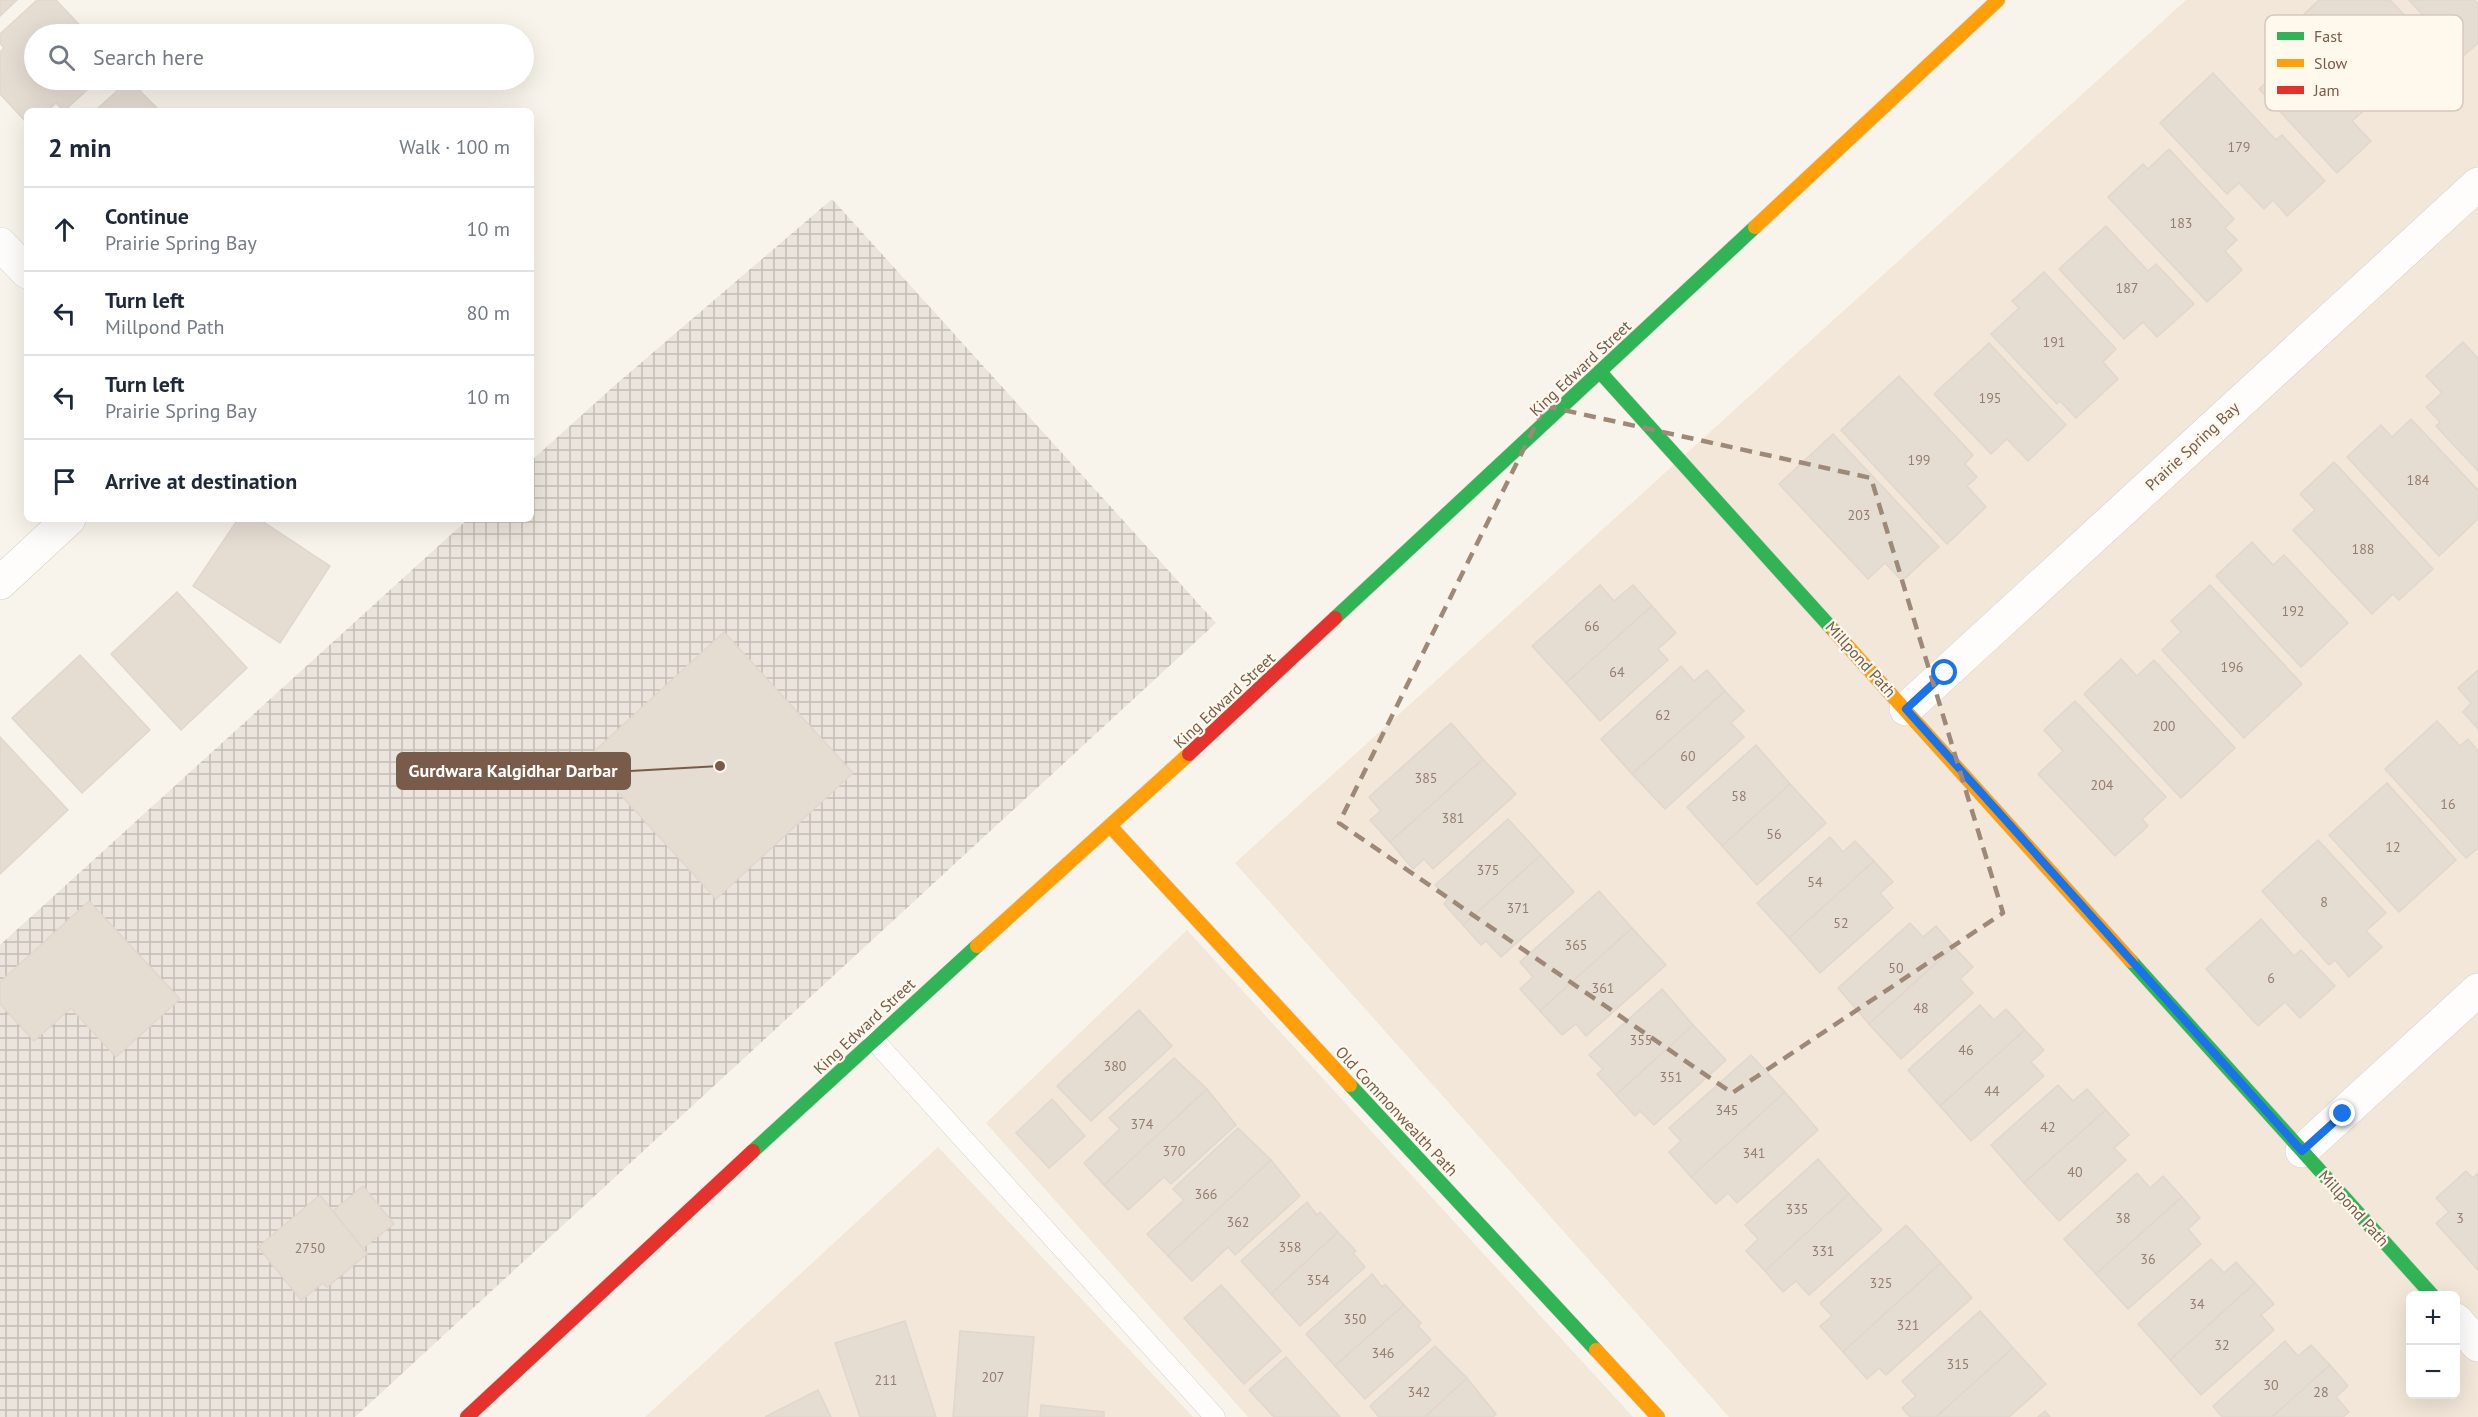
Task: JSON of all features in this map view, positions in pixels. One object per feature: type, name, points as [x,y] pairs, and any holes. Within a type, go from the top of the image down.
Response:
[{"type":"street","name":"King Edward Street","points":[[467,1417],[873,1039],[1111,827],[1998,0]]},
{"type":"street","name":"Prairie Spring Bay","points":[[1906,709],[2478,184]]},
{"type":"street","points":[[0,244],[24,269]]},
{"type":"street","name":"Millpond Path","points":[[1600,372],[2428,1291]]},
{"type":"street","points":[[0,584],[66,522]]},
{"type":"street","name":"Old Commonwealth Path","points":[[1111,827],[1658,1417]]},
{"type":"street","points":[[2302,1151],[2478,990]]},
{"type":"street","points":[[2460,1325],[2478,1345]]},
{"type":"lane","points":[[873,1039],[1215,1417]]},
{"type":"highlighted area","points":[[1545,406],[1871,478],[2003,913],[1732,1093],[1339,823]]},
{"type":"shaded area","points":[[2186,0],[2478,0],[2478,1417],[1729,1417],[1235,863]]},
{"type":"shaded area","points":[[832,199],[1216,623],[355,1417],[0,1417],[0,945],[465,522],[534,522],[534,458],[614,386]]},
{"type":"shaded area","points":[[1187,930],[1633,1417],[1248,1417],[986,1123]]},
{"type":"shaded area","points":[[938,1147],[1193,1417],[645,1417]]},
{"type":"building","points":[[0,0],[17,0],[0,16]]},
{"type":"building","points":[[37,0],[56,0],[79,24],[24,24],[24,90],[87,90],[67,108],[61,108],[56,103],[50,108],[24,108],[24,120],[0,94],[0,52],[4,48],[0,43],[0,34]]},
{"type":"building","points":[[2319,0],[2390,0],[2404,15],[2303,15]]},
{"type":"building","points":[[2409,0],[2474,0],[2478,4],[2478,43],[2463,56],[2463,15],[2423,15]]},
{"type":"building","points":[[2213,73],[2276,140],[2282,135],[2325,181],[2287,216],[2273,200],[2264,209],[2239,183],[2227,194],[2160,123]]},
{"type":"building","points":[[2265,84],[2265,95],[2259,89]]},
{"type":"building","points":[[118,90],[139,90],[157,108],[98,108]]},
{"type":"building","points":[[2279,111],[2363,111],[2352,121],[2371,141],[2337,173]]},
{"type":"building","points":[[2169,149],[2234,219],[2225,228],[2237,240],[2225,251],[2242,270],[2207,302],[2108,197],[2143,164],[2148,169]]},
{"type":"building","points":[[2106,226],[2148,271],[2156,264],[2194,304],[2157,337],[2143,322],[2124,339],[2059,269]]},
{"type":"building","points":[[2044,272],[2116,349],[2103,362],[2118,379],[2076,418],[2060,401],[2057,404],[1991,334],[2019,308],[2012,301]]},
{"type":"building","points":[[2463,342],[2478,358],[2478,471],[2436,426],[2440,422],[2426,407],[2442,393],[2426,376]]},
{"type":"building","points":[[1989,343],[2066,425],[2028,461],[2007,439],[1991,454],[1934,394]]},
{"type":"building","points":[[1899,376],[1973,455],[1965,464],[1977,477],[1967,486],[1986,507],[1947,544],[1841,430]]},
{"type":"building","points":[[2411,419],[2478,490],[2478,519],[2439,556],[2347,457],[2381,425],[2392,437]]},
{"type":"building","points":[[1833,434],[1939,547],[1902,581],[1885,563],[1868,579],[1779,484]]},
{"type":"building","points":[[2334,462],[2433,569],[2399,600],[2393,594],[2372,614],[2293,530],[2315,510],[2300,494]]},
{"type":"building","points":[[236,522],[264,522],[330,566],[280,643],[193,586]]},
{"type":"building","points":[[2252,542],[2273,565],[2284,555],[2348,623],[2301,667],[2216,576]]},
{"type":"building","points":[[1600,585],[1614,601],[1633,585],[1652,606],[1566,683],[1532,646]]},
{"type":"building","points":[[2210,585],[2302,684],[2244,738],[2162,650],[2181,632],[2171,621]]},
{"type":"building","points":[[177,592],[247,668],[181,730],[111,654]]},
{"type":"building","points":[[1652,606],[1676,633],[1658,649],[1668,660],[1600,721],[1566,683]]},
{"type":"building","points":[[724,632],[853,773],[716,899],[587,758]]},
{"type":"building","points":[[80,655],[150,730],[82,793],[12,718]]},
{"type":"building","points":[[2121,659],[2137,676],[2154,660],[2235,748],[2181,798],[2084,694]]},
{"type":"building","points":[[1681,666],[1694,681],[1707,670],[1725,691],[1632,774],[1601,739]]},
{"type":"building","points":[[2478,670],[2478,729],[2463,712],[2471,703],[2458,688]]},
{"type":"building","points":[[1725,691],[1744,711],[1731,723],[1744,737],[1665,809],[1632,774]]},
{"type":"building","points":[[2075,701],[2166,797],[2142,819],[2148,826],[2115,856],[2038,774],[2063,751],[2044,730]]},
{"type":"building","points":[[2437,721],[2460,746],[2468,739],[2478,751],[2478,848],[2466,858],[2385,769]]},
{"type":"building","points":[[1451,723],[1483,759],[1390,842],[1370,820],[1381,811],[1369,797]]},
{"type":"building","points":[[0,737],[68,810],[0,874]]},
{"type":"building","points":[[1756,745],[1790,784],[1722,846],[1687,807]]},
{"type":"building","points":[[1483,759],[1516,794],[1433,869],[1424,859],[1413,869],[1390,842]]},
{"type":"building","points":[[2387,783],[2456,860],[2399,912],[2329,835]]},
{"type":"building","points":[[1790,784],[1826,823],[1757,885],[1722,846]]},
{"type":"building","points":[[1508,819],[1541,855],[1463,925],[1444,904],[1448,899],[1435,885]]},
{"type":"building","points":[[1830,837],[1843,852],[1855,841],[1874,861],[1789,938],[1757,903]]},
{"type":"building","points":[[2318,840],[2386,913],[2366,931],[2382,947],[2349,977],[2335,960],[2329,965],[2262,891]]},
{"type":"building","points":[[1541,855],[1574,892],[1501,957],[1486,941],[1481,945],[1463,925]]},
{"type":"building","points":[[1874,861],[1893,882],[1880,893],[1893,908],[1820,973],[1789,938]]},
{"type":"building","points":[[1599,891],[1632,928],[1540,1011],[1520,989],[1533,977],[1520,962]]},
{"type":"building","points":[[89,901],[180,999],[116,1057],[71,1008],[34,1041],[0,1004],[0,982]]},
{"type":"building","points":[[2261,919],[2294,956],[2301,950],[2335,986],[2300,1018],[2285,1002],[2258,1026],[2206,969]]},
{"type":"building","points":[[1910,923],[1923,937],[1936,926],[1954,947],[1869,1024],[1838,988]]},
{"type":"building","points":[[1632,928],[1666,965],[1586,1036],[1576,1024],[1562,1035],[1540,1011]]},
{"type":"building","points":[[1954,947],[1973,967],[1960,979],[1973,993],[1901,1059],[1869,1024]]},
{"type":"building","points":[[1662,989],[1693,1025],[1616,1095],[1597,1074],[1603,1069],[1589,1055]]},
{"type":"building","points":[[1980,1005],[1994,1020],[2006,1009],[2025,1030],[1940,1106],[1908,1070]]},
{"type":"building","points":[[1139,1010],[1172,1046],[1091,1121],[1057,1086]]},
{"type":"building","points":[[1693,1025],[1726,1060],[1654,1125],[1640,1111],[1635,1116],[1616,1095]]},
{"type":"building","points":[[2025,1030],[2044,1050],[2031,1062],[2044,1076],[1971,1141],[1940,1106]]},
{"type":"building","points":[[1751,1055],[1785,1092],[1691,1177],[1669,1152],[1681,1141],[1669,1128]]},
{"type":"building","points":[[1174,1058],[1207,1089],[1104,1185],[1084,1163],[1120,1129],[1109,1118]]},
{"type":"building","points":[[2058,1085],[2073,1101],[2087,1089],[2106,1110],[2024,1183],[1991,1145]]},
{"type":"building","points":[[1207,1089],[1236,1125],[1171,1184],[1164,1177],[1128,1210],[1104,1185]]},
{"type":"building","points":[[1785,1092],[1818,1130],[1737,1203],[1728,1193],[1716,1204],[1691,1177]]},
{"type":"building","points":[[1052,1099],[1085,1136],[1049,1168],[1016,1133]]},
{"type":"building","points":[[2106,1110],[2129,1135],[2114,1148],[2126,1160],[2059,1221],[2024,1183]]},
{"type":"building","points":[[1238,1128],[1271,1160],[1168,1256],[1147,1234],[1184,1200],[1173,1189]]},
{"type":"building","points":[[1818,1159],[1849,1194],[1765,1271],[1746,1251],[1758,1239],[1745,1225]]},
{"type":"building","points":[[1271,1160],[1300,1196],[1235,1255],[1228,1247],[1192,1281],[1168,1256]]},
{"type":"building","points":[[2466,1171],[2473,1178],[2478,1173],[2478,1270],[2436,1223],[2449,1212],[2436,1198]]},
{"type":"building","points":[[2137,1173],[2150,1188],[2163,1176],[2182,1197],[2096,1274],[2064,1239]]},
{"type":"building","points":[[363,1186],[394,1224],[363,1248],[333,1211]]},
{"type":"building","points":[[1849,1194],[1882,1230],[1809,1295],[1796,1281],[1783,1292],[1765,1271]]},
{"type":"building","points":[[320,1195],[367,1254],[327,1287],[323,1283],[301,1300],[258,1247]]},
{"type":"building","points":[[2182,1197],[2200,1218],[2188,1229],[2201,1244],[2128,1309],[2096,1274]]},
{"type":"building","points":[[1307,1202],[1317,1215],[1320,1212],[1338,1232],[1271,1294],[1241,1261]]},
{"type":"building","points":[[1906,1225],[1941,1263],[1843,1352],[1820,1326],[1832,1316],[1820,1303]]},
{"type":"building","points":[[1338,1232],[1356,1251],[1353,1253],[1365,1267],[1300,1326],[1271,1294]]},
{"type":"building","points":[[2211,1259],[2224,1273],[2236,1262],[2255,1283],[2170,1360],[2138,1324]]},
{"type":"building","points":[[1941,1263],[1972,1298],[1886,1375],[1879,1368],[1867,1379],[1843,1352]]},
{"type":"building","points":[[1372,1274],[1382,1287],[1385,1284],[1404,1305],[1335,1366],[1306,1334]]},
{"type":"building","points":[[2255,1283],[2274,1304],[2261,1315],[2274,1330],[2201,1395],[2170,1360]]},
{"type":"building","points":[[1221,1285],[1281,1351],[1244,1384],[1184,1318]]},
{"type":"building","points":[[1404,1305],[1421,1323],[1418,1326],[1431,1340],[1365,1399],[1335,1366]]},
{"type":"building","points":[[1980,1311],[2013,1348],[1936,1417],[1910,1417],[1902,1408],[1916,1396],[1902,1381]]},
{"type":"building","points":[[905,1321],[936,1417],[860,1417],[835,1343]]},
{"type":"building","points":[[960,1331],[1034,1337],[1027,1417],[953,1417]]},
{"type":"building","points":[[2285,1341],[2298,1356],[2311,1345],[2330,1365],[2272,1417],[2222,1417],[2213,1406]]},
{"type":"building","points":[[1435,1346],[1467,1378],[1425,1417],[1379,1417],[1370,1406]]},
{"type":"building","points":[[2013,1348],[2046,1384],[2009,1417],[1936,1417]]},
{"type":"building","points":[[1286,1357],[1340,1417],[1274,1417],[1249,1390]]},
{"type":"building","points":[[2330,1365],[2348,1386],[2336,1397],[2349,1412],[2343,1417],[2272,1417]]},
{"type":"building","points":[[1467,1378],[1496,1414],[1493,1417],[1425,1417]]},
{"type":"building","points":[[818,1390],[831,1417],[765,1417],[771,1414]]},
{"type":"building","points":[[1041,1405],[1104,1412],[1104,1417],[1040,1417]]},
{"type":"building","points":[[2045,1411],[2050,1417],[2038,1417]]},
{"type":"traffic: fast","points":[[1335,618],[1755,227]]},
{"type":"traffic: fast","points":[[1600,372],[1834,631]]},
{"type":"traffic: fast","points":[[753,1151],[977,946]]},
{"type":"traffic: fast","points":[[2131,961],[2428,1291]]},
{"type":"traffic: fast","points":[[1350,1085],[1596,1350]]},
{"type":"traffic: slow","points":[[1755,227],[1998,0]]},
{"type":"traffic: slow","points":[[1834,631],[2131,961]]},
{"type":"traffic: slow","points":[[977,946],[1189,754]]},
{"type":"traffic: slow","points":[[1111,827],[1350,1085]]},
{"type":"traffic: slow","points":[[1596,1350],[1658,1417]]},
{"type":"traffic: jam","points":[[1189,754],[1335,618]]},
{"type":"traffic: jam","points":[[467,1417],[753,1151]]},
{"type":"place","name":"Gurdwara Kalgidhar Darbar","points":[[720,766]]},
{"type":"route","points":[[1945,673],[1906,709],[2302,1151],[2343,1114]]}]
